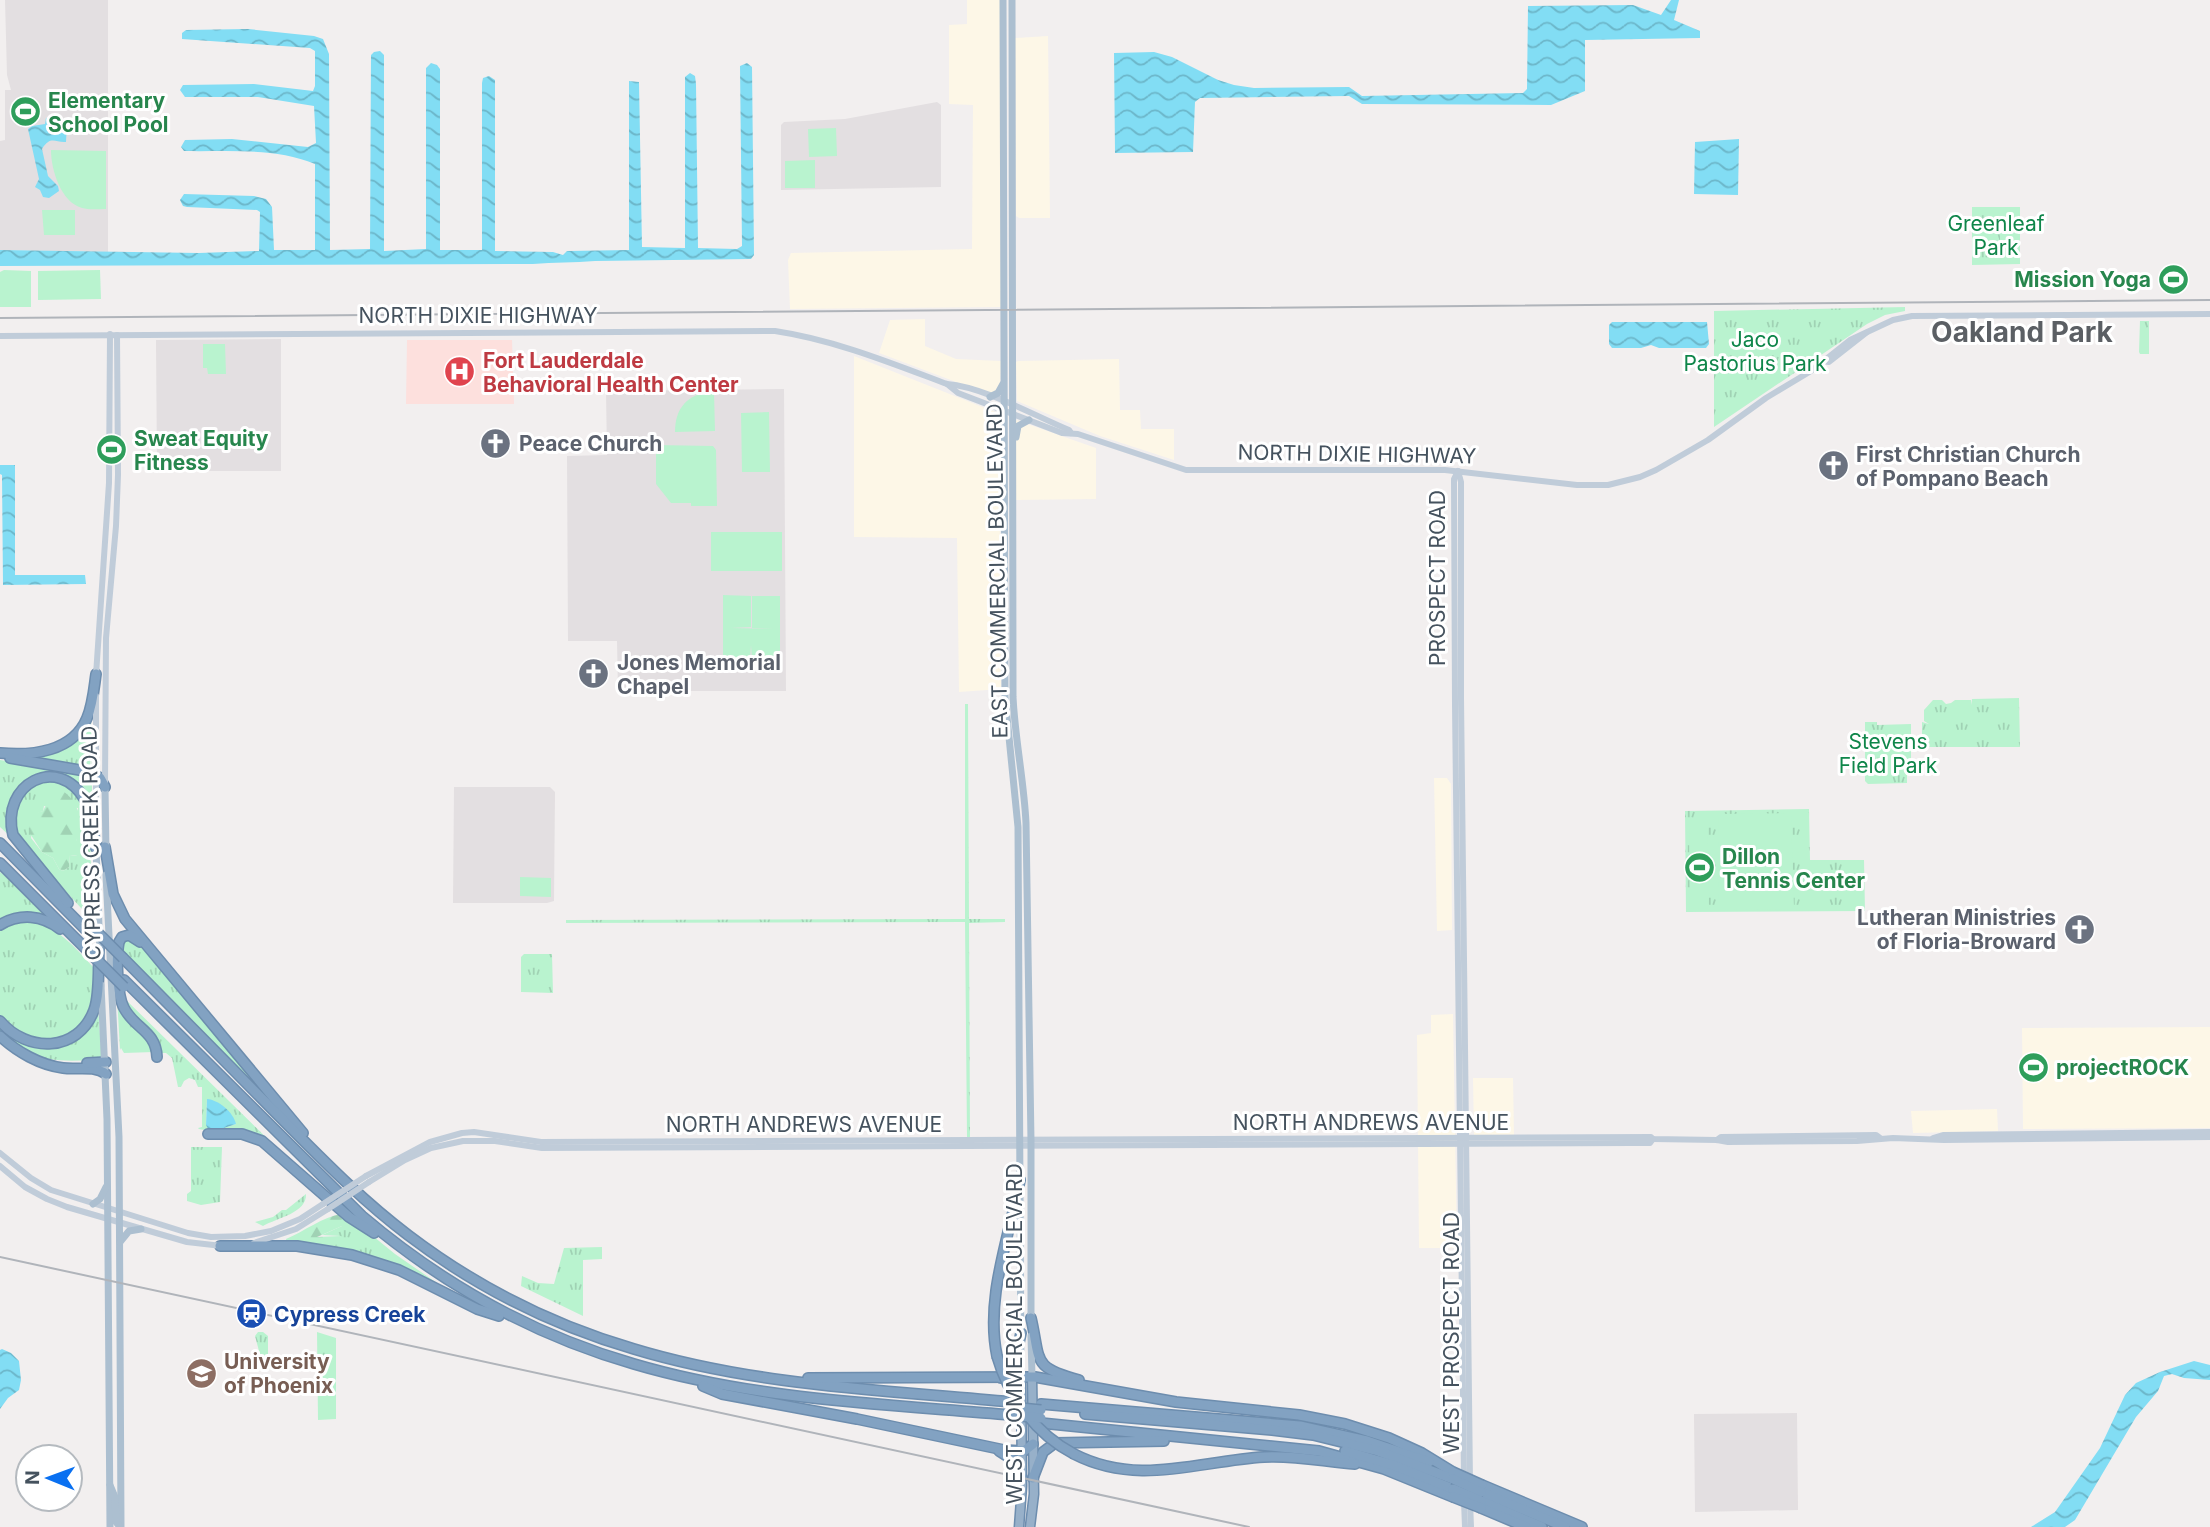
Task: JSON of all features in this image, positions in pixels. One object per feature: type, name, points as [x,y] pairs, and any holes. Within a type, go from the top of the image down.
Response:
[{"type":"highway","points":[[0,754],[43,751],[74,737],[88,716],[96,674]]},
{"type":"highway","points":[[0,754],[96,774],[105,787]]},
{"type":"highway","points":[[85,925],[13,835],[9,826],[8,813],[16,792],[26,783],[42,777],[58,778],[72,785],[83,796],[118,908],[156,958],[353,1189]]},
{"type":"highway","points":[[0,835],[68,903]]},
{"type":"highway","points":[[0,844],[85,925],[364,1207],[438,1263],[519,1310],[568,1332],[645,1359],[711,1374],[804,1388],[1314,1444],[1453,1484],[1481,1497],[1565,1527]]},
{"type":"highway","points":[[0,856],[86,946]]},
{"type":"highway","points":[[0,863],[362,1216],[460,1288],[508,1314],[594,1351],[698,1380],[818,1398],[1041,1414],[1213,1440],[1307,1449],[1453,1484]]},
{"type":"highway","points":[[0,925],[17,918],[38,918],[53,924],[86,946]]},
{"type":"highway","points":[[156,958],[134,936],[119,940],[122,1002],[130,1016],[155,1041],[157,1058]]},
{"type":"highway","points":[[0,1021],[17,1036],[34,1043],[55,1043],[75,1035],[88,1023],[96,1005],[99,949]]},
{"type":"highway","points":[[123,963],[353,1189],[397,1227],[440,1258],[533,1311],[633,1349],[699,1366],[1011,1411]]},
{"type":"highway","points":[[124,983],[334,1198],[374,1233]]},
{"type":"highway","points":[[0,1035],[21,1052],[55,1067],[93,1068],[106,1074]]},
{"type":"highway","points":[[40,1060],[66,1064],[111,1059]]},
{"type":"highway","points":[[208,1134],[242,1134],[262,1141],[349,1217],[440,1282],[499,1316],[598,1359],[703,1387],[824,1405],[1011,1411]]},
{"type":"highway","points":[[1020,1180],[995,1296],[994,1333],[1007,1384],[1021,1408],[1045,1434],[1074,1454],[1104,1466],[1142,1472],[1268,1457],[1371,1465]]},
{"type":"highway","points":[[220,1247],[297,1246],[362,1257],[399,1270],[477,1309],[499,1316]]},
{"type":"highway","points":[[1031,1318],[1038,1356],[1048,1370],[1110,1390]]},
{"type":"highway","points":[[1001,1378],[1014,1366],[1021,1333]]},
{"type":"highway","points":[[752,1375],[818,1378],[1032,1377],[1176,1402],[1299,1415],[1345,1424],[1404,1444],[1422,1453],[1453,1484]]},
{"type":"highway","name":"WEST COMMERCIAL BOULEVARD","points":[[1019,1527],[1022,1478],[1021,1377]]},
{"type":"highway","name":"WEST COMMERCIAL BOULEVARD","points":[[1030,1527],[1033,1507],[1032,1377]]},
{"type":"highway","points":[[703,1387],[722,1394],[991,1447],[1021,1451],[1028,1450],[1033,1444]]},
{"type":"highway","points":[[1041,1414],[1273,1423],[1314,1429],[1380,1444],[1453,1484],[1542,1527]]},
{"type":"highway","points":[[1033,1478],[1042,1452],[1055,1443],[1213,1440]]},
{"type":"highway","points":[[991,1447],[1012,1459],[1022,1478]]},
{"type":"highway","points":[[1481,1497],[1526,1527]]},
{"type":"highway","points":[[1481,1497],[1582,1527]]},
{"type":"main road","name":"EAST COMMERCIAL BOULEVARD","points":[[1003,0],[1004,479],[1008,484],[1013,534],[1009,583],[1013,629],[1014,725],[1026,822],[1027,863],[1019,996],[1023,1000],[1024,1033],[1029,1063],[1031,1144]]},
{"type":"main road","name":"EAST COMMERCIAL BOULEVARD","points":[[1012,0],[1012,443],[1004,541],[1008,548],[1009,579],[1006,715],[1015,787],[1018,878],[1022,883],[1027,964],[1020,1144]]},
{"type":"main road","points":[[1003,116],[1012,127]]},
{"type":"main road","points":[[1003,130],[1012,139]]},
{"type":"main road","points":[[1003,218],[1008,224],[1012,246]]},
{"type":"main road","name":"NORTH DIXIE HIGHWAY","points":[[947,384],[958,393],[1012,409],[1071,432],[1186,470],[1458,471],[1577,485],[1608,485],[1647,474],[1708,440],[1850,340],[1893,320],[1912,316],[2210,314]]},
{"type":"main road","name":"NORTH DIXIE HIGHWAY","points":[[0,336],[775,331],[830,342],[947,384],[961,385],[990,397],[1003,406]]},
{"type":"main road","name":"CYPRESS CREEK ROAD","points":[[116,335],[118,475],[106,638],[105,787],[99,949],[119,1137],[121,1527]]},
{"type":"main road","name":"CYPRESS CREEK ROAD","points":[[109,1485],[106,1074],[111,1059],[96,774],[96,674],[110,474],[116,335]]},
{"type":"main road","points":[[990,397],[998,393],[1004,383]]},
{"type":"main road","name":"NORTH DIXIE HIGHWAY","points":[[1012,409],[1062,433],[1071,432]]},
{"type":"main road","points":[[1012,443],[1016,440],[1018,426],[1029,419]]},
{"type":"main road","points":[[110,460],[114,472],[118,475]]},
{"type":"main road","name":"PROSPECT ROAD","points":[[1458,471],[1461,480],[1464,1141]]},
{"type":"main road","points":[[110,474],[117,494]]},
{"type":"main road","points":[[1015,787],[1019,790],[1021,814],[1026,822]]},
{"type":"main road","points":[[1018,827],[1023,831],[1023,858],[1027,863]]},
{"type":"main road","name":"NORTH ANDREWS AVENUE","points":[[0,1166],[25,1187],[47,1199],[141,1229],[192,1243],[220,1247],[249,1244],[302,1226],[368,1179],[430,1142],[474,1132],[541,1142],[1031,1144],[1651,1137],[1717,1140],[1721,1137],[1744,1136],[1832,1135],[1992,1140],[2015,1137],[2210,1132]]},
{"type":"main road","points":[[1992,1140],[2000,1134]]},
{"type":"main road","name":"NORTH ANDREWS AVENUE","points":[[1931,1138],[1943,1135],[2000,1134],[2015,1137],[2210,1137]]},
{"type":"main road","points":[[1576,1144],[1581,1138]]},
{"type":"main road","name":"NORTH ANDREWS AVENUE","points":[[1464,1141],[1576,1144],[1650,1143],[1653,1139]]},
{"type":"main road","name":"WEST PROSPECT ROAD","points":[[1464,1141],[1465,1527]]},
{"type":"main road","name":"WEST PROSPECT ROAD","points":[[1464,1141],[1471,1527]]},
{"type":"main road","name":"WEST COMMERCIAL BOULEVARD","points":[[1020,1144],[1021,1377]]},
{"type":"main road","name":"WEST COMMERCIAL BOULEVARD","points":[[1031,1144],[1032,1377]]},
{"type":"main road","name":"NORTH ANDREWS AVENUE","points":[[0,1153],[42,1185],[93,1204],[198,1236],[236,1237],[271,1231],[326,1207]]},
{"type":"main road","points":[[93,1204],[100,1199],[107,1183]]},
{"type":"main road","points":[[120,1242],[129,1231],[141,1229]]},
{"type":"main road","points":[[109,1485],[110,1527]]},
{"type":"main road","points":[[109,1485],[115,1497],[116,1522],[121,1527]]},
{"type":"shaded area","points":[[5,0],[108,0],[108,252],[0,250],[0,141],[5,140],[5,90],[11,90],[7,75]]},
{"type":"shaded area","points":[[967,0],[1001,0],[1002,307],[790,309],[788,260],[791,253],[972,249],[973,105],[949,104],[949,25],[967,24]]},
{"type":"shaded area","points":[[1048,36],[1050,218],[1019,218],[1016,216],[1015,38]]},
{"type":"shaded area","points":[[937,102],[941,105],[941,187],[781,190],[781,125],[784,122],[845,119]]},
{"type":"shaded area","points":[[925,319],[925,346],[956,359],[1001,361],[1000,390],[988,394],[879,353],[890,320]]},
{"type":"shaded area","points":[[281,339],[281,471],[157,471],[156,340]]},
{"type":"shaded area","name":"Fort Lauderdale Behavioral Health Center","points":[[407,340],[512,340],[514,404],[406,404]]},
{"type":"shaded area","points":[[854,356],[999,415],[1001,689],[959,692],[957,538],[854,537]]},
{"type":"shaded area","points":[[1119,359],[1120,410],[1140,410],[1141,429],[1174,429],[1174,460],[1100,436],[1017,401],[1018,361]]},
{"type":"shaded area","points":[[784,389],[786,691],[618,691],[617,641],[568,641],[567,456],[607,455],[606,391]]},
{"type":"shaded area","points":[[1016,420],[1096,448],[1096,499],[1016,500]]},
{"type":"shaded area","points":[[1434,778],[1447,778],[1451,784],[1452,930],[1437,931]]},
{"type":"shaded area","points":[[454,787],[550,787],[555,792],[554,901],[453,903]]},
{"type":"shaded area","points":[[1453,1014],[1457,1248],[1419,1248],[1417,1035],[1431,1033],[1431,1015]]},
{"type":"shaded area","points":[[2210,1027],[2210,1128],[2023,1129],[2022,1028]]},
{"type":"shaded area","points":[[1473,1078],[1513,1078],[1514,1135],[1474,1135]]},
{"type":"shaded area","points":[[1997,1109],[1998,1131],[1913,1133],[1911,1111]]},
{"type":"shaded area","points":[[1797,1413],[1798,1510],[1695,1512],[1694,1414]]},
{"type":"green space","points":[[836,128],[837,156],[809,157],[808,129]]},
{"type":"green space","points":[[51,150],[106,151],[106,209],[82,208],[68,199],[55,176]]},
{"type":"green space","points":[[815,160],[815,188],[785,188],[785,161]]},
{"type":"green space","name":"Greenleaf Park","points":[[1972,207],[2020,207],[2020,264],[1972,265]]},
{"type":"green space","points":[[42,210],[75,210],[75,235],[44,235]]},
{"type":"green space","points":[[2000,232],[2018,232],[2018,260],[2000,260]]},
{"type":"green space","points":[[100,270],[101,299],[38,300],[38,271]]},
{"type":"green space","points":[[31,271],[31,307],[0,307],[0,272]]},
{"type":"green space","name":"Jaco Pastorius Park","points":[[1905,307],[1905,311],[1885,315],[1867,324],[1714,427],[1714,311]]},
{"type":"green space","points":[[2140,321],[2149,321],[2149,354],[2139,352]]},
{"type":"green space","points":[[203,344],[225,344],[226,374],[208,374],[207,368],[203,368]]},
{"type":"green space","points":[[714,392],[715,431],[675,432],[679,411],[692,397]]},
{"type":"green space","points":[[769,412],[770,472],[742,472],[741,413]]},
{"type":"green space","points":[[656,445],[713,446],[716,450],[717,506],[671,503],[656,484]]},
{"type":"green space","points":[[711,532],[782,532],[782,571],[711,571]]},
{"type":"green space","points":[[723,595],[751,596],[751,627],[731,628],[775,629],[752,628],[752,596],[780,596],[780,659],[752,659],[751,645],[750,659],[723,658]]},
{"type":"green space","points":[[2019,698],[2020,747],[1922,747],[1922,722],[1929,724],[1924,721],[1924,710],[1933,700],[1942,700],[1946,704],[1955,700],[1971,700],[1971,705],[1972,699]]},
{"type":"green space","points":[[965,704],[968,704],[969,919],[1005,919],[1005,922],[969,923],[970,1137],[967,1137],[965,922],[566,923],[566,920],[965,919]]},
{"type":"green space","points":[[91,716],[92,769],[91,751],[90,769],[12,756],[55,750]]},
{"type":"green space","name":"Stevens Field Park","points":[[1865,722],[1877,722],[1877,725],[1911,724],[1911,767],[1907,767],[1907,783],[1868,784],[1865,781]]},
{"type":"green space","points":[[0,760],[92,776],[92,810],[88,802],[91,799],[88,801],[75,785],[35,777],[22,784],[12,795],[6,811],[11,837],[0,827]]},
{"type":"green space","points":[[56,780],[76,791],[90,820],[92,920],[26,848],[13,826],[13,801],[28,784]],"holes":[[[44,806],[78,808],[75,847],[77,856],[70,855],[69,867],[63,871],[31,838],[35,814],[43,811]]]},
{"type":"green space","points":[[61,790],[70,797],[76,807],[82,829],[76,842],[78,856],[70,855],[69,867],[63,871],[53,858],[42,852],[29,832],[31,817],[43,811],[53,791]]},
{"type":"green space","points":[[1809,809],[1810,860],[1864,860],[1865,911],[1686,912],[1685,811]]},
{"type":"green space","points":[[1791,813],[1794,907],[1721,910],[1718,816]]},
{"type":"green space","name":"Dillon Tennis Center","points":[[1689,827],[1707,827],[1709,908],[1690,909]]},
{"type":"green space","points":[[0,872],[4,875],[47,918],[0,922]]},
{"type":"green space","points":[[520,877],[551,878],[551,897],[520,896]]},
{"type":"green space","points":[[27,920],[57,933],[95,969],[94,1006],[75,1032],[57,1041],[28,1040],[0,1017],[0,928]]},
{"type":"green space","points":[[126,938],[136,940],[226,1043],[265,1094],[120,949],[121,942]]},
{"type":"green space","points":[[524,954],[552,954],[553,993],[521,992],[521,957]]},
{"type":"green space","points":[[117,996],[152,1041],[154,1052],[124,1053],[121,1048],[120,1050]]},
{"type":"green space","points":[[123,997],[280,1151],[266,1141],[199,1129],[202,1127],[202,1087],[198,1087],[195,1080],[189,1078],[178,1087],[172,1058],[166,1053],[160,1053],[129,1011]],"holes":[[[207,1099],[236,1124],[224,1128],[208,1128]]]},
{"type":"green space","points":[[98,1008],[102,1060],[64,1060],[37,1056],[0,1032],[0,1024],[15,1038],[66,1042]]},
{"type":"green space","points":[[191,1147],[222,1147],[220,1202],[201,1205],[187,1201],[187,1194],[191,1191]]},
{"type":"green space","points":[[306,1194],[302,1206],[290,1214],[263,1226],[255,1222],[286,1210]]},
{"type":"green space","points":[[341,1210],[395,1254],[437,1283],[436,1285],[346,1250],[341,1236],[322,1235],[342,1226]]},
{"type":"green space","points":[[342,1214],[342,1226],[317,1237],[341,1236],[346,1239],[346,1250],[322,1245],[287,1243],[286,1239],[321,1221]]},
{"type":"green space","points":[[602,1247],[602,1259],[583,1260],[583,1316],[521,1286],[522,1276],[538,1283],[554,1284],[564,1248]]},
{"type":"green space","points":[[258,1332],[268,1336],[268,1369],[263,1366],[255,1336]]},
{"type":"green space","points":[[317,1332],[336,1338],[336,1419],[318,1420]]},
{"type":"water","points":[[1671,0],[1679,0],[1674,20],[1700,31],[1700,38],[1585,40],[1585,91],[1551,105],[1362,104],[1349,96],[1200,98],[1195,102],[1193,152],[1115,153],[1114,53],[1154,52],[1172,57],[1218,80],[1254,88],[1349,87],[1362,96],[1523,93],[1527,89],[1528,6],[1633,5],[1661,15]]},
{"type":"water","points":[[248,29],[314,36],[323,39],[329,54],[330,250],[370,249],[371,55],[380,51],[384,55],[384,251],[426,249],[426,68],[431,63],[440,69],[440,250],[482,250],[482,83],[483,78],[489,76],[495,80],[495,251],[553,252],[563,255],[567,251],[629,250],[629,81],[639,82],[642,247],[685,248],[685,77],[690,73],[695,76],[696,84],[698,248],[737,249],[742,246],[740,66],[747,63],[752,67],[754,255],[751,259],[533,264],[0,266],[0,250],[199,253],[259,251],[260,212],[187,207],[183,206],[180,200],[184,194],[254,196],[266,199],[272,207],[274,250],[315,250],[315,164],[284,155],[184,151],[181,147],[185,140],[232,139],[308,147],[316,143],[314,106],[258,97],[185,97],[180,90],[183,85],[254,84],[313,91],[315,51],[310,48],[182,39],[182,33],[186,30]]},
{"type":"water","points":[[55,116],[67,124],[66,142],[51,141],[42,149],[48,176],[58,186],[59,191],[49,198],[43,197],[35,187],[39,179],[28,129],[45,124],[46,118]]},
{"type":"water","points":[[1739,139],[1738,195],[1694,194],[1695,142]]},
{"type":"water","points":[[1612,322],[1707,322],[1709,344],[1706,348],[1659,348],[1651,345],[1641,348],[1612,348],[1609,344],[1609,325]]},
{"type":"water","points":[[0,465],[15,465],[15,575],[85,575],[86,584],[3,585]]},
{"type":"water","points":[[207,1099],[225,1107],[236,1124],[208,1129]]},
{"type":"water","points":[[0,1350],[19,1361],[21,1380],[19,1390],[8,1398],[0,1409]]},
{"type":"water","points":[[2194,1361],[2210,1365],[2210,1380],[2172,1374],[2164,1376],[2158,1391],[2136,1417],[2075,1520],[2065,1527],[2031,1527],[2055,1512],[2100,1448],[2125,1395],[2136,1383]]},
{"type":"railway","points":[[0,318],[2210,300]]},
{"type":"railway","points":[[0,1257],[1249,1527]]},
{"type":"place","name":"Elementary School Pool","points":[[25,112]]},
{"type":"place","name":"Mission Yoga","points":[[2174,279]]},
{"type":"place","name":"Fort Lauderdale Behavioral Health Center","points":[[460,372]]},
{"type":"place","name":"Peace Church","points":[[496,443]]},
{"type":"place","name":"Sweat Equity Fitness","points":[[111,450]]},
{"type":"place","name":"First Christian Church of Pompano Beach","points":[[1833,466]]},
{"type":"place","name":"Jones Memorial Chapel","points":[[594,674]]},
{"type":"place","name":"Dillon Tennis Center","points":[[1699,868]]},
{"type":"place","name":"Lutheran Ministries of Floria-Broward","points":[[2079,929]]},
{"type":"place","name":"projectROCK","points":[[2033,1067]]},
{"type":"place","name":"Cypress Creek","points":[[251,1314]]},
{"type":"place","name":"University of Phoenix","points":[[201,1373]]},
{"type":"district","name":"Oakland Park","points":[[2022,332]]}]
